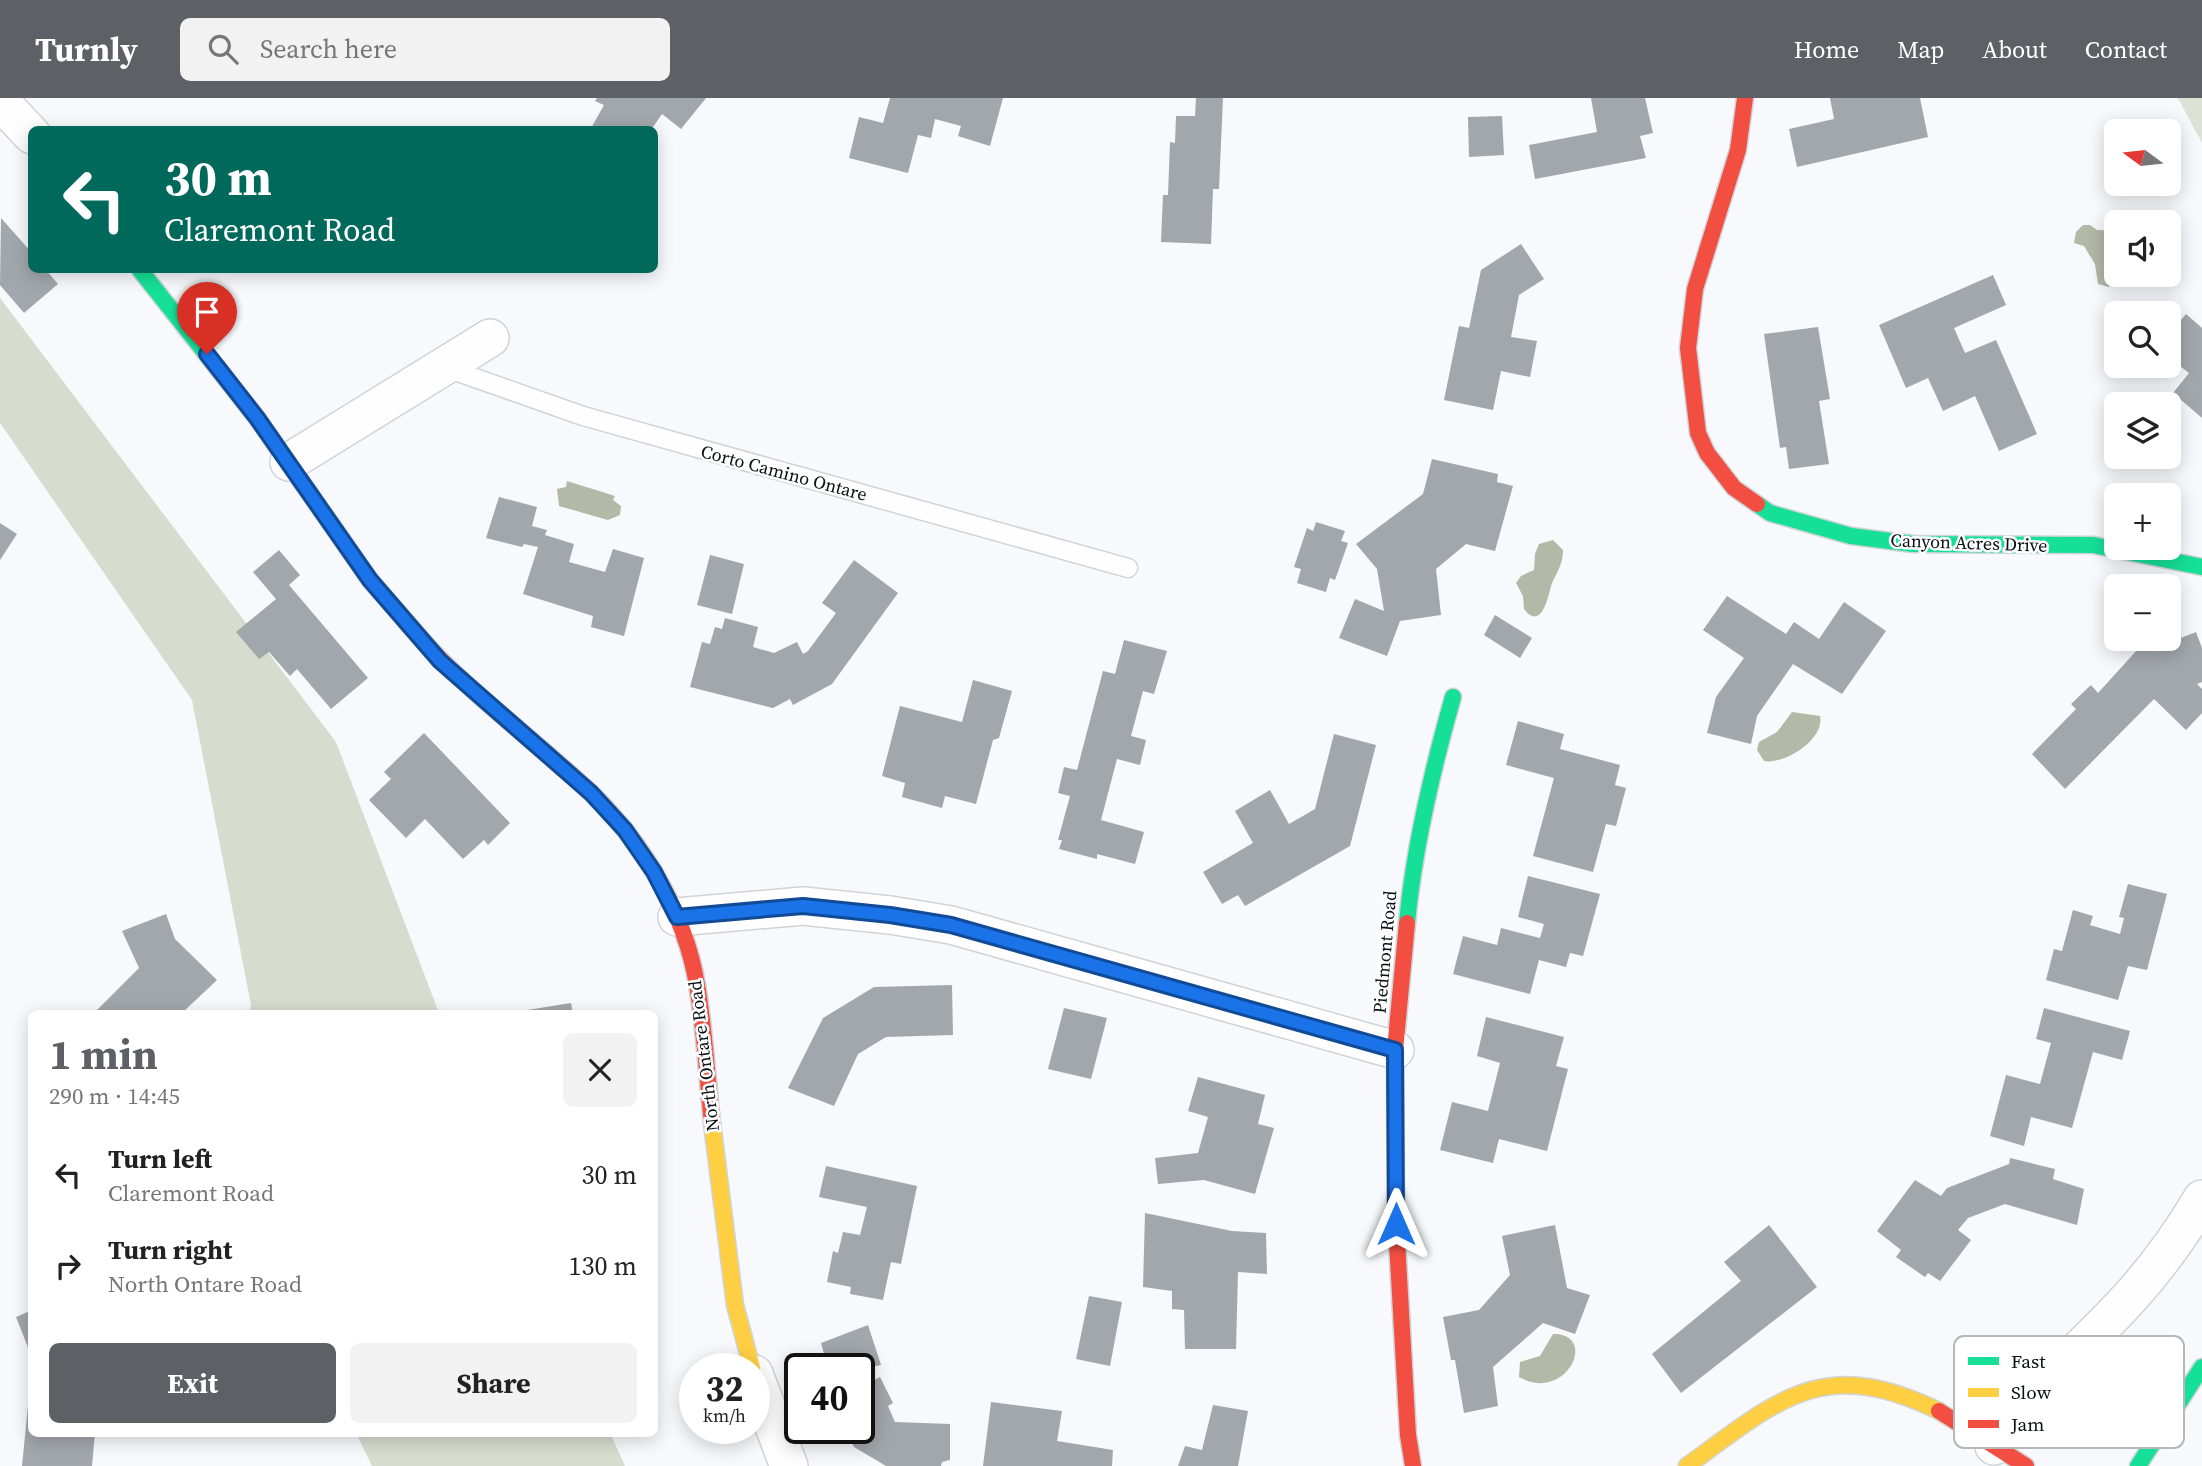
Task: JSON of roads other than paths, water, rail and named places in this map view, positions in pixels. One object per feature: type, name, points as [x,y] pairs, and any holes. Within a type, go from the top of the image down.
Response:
[{"type":"street","name":"Canyon Acres Drive","points":[[1745,98],[1738,150],[1695,289],[1688,348],[1698,433],[1713,462],[1734,488],[1770,513],[1851,536],[1913,544],[2094,545],[2202,567]]},
{"type":"street","points":[[0,101],[28,131]]},
{"type":"street","name":"North Ontare Road","points":[[142,273],[289,462],[370,580],[440,661],[591,793],[625,830],[654,872],[677,917],[697,983],[725,1238],[735,1305],[748,1353]]},
{"type":"street","points":[[289,462],[490,338]]},
{"type":"street","name":"Piedmont Road","points":[[1413,1466],[1408,1436],[1396,1224],[1395,1050],[1410,885],[1430,780],[1453,697]]},
{"type":"street","points":[[677,917],[803,906],[890,915],[951,925],[1395,1050]]},
{"type":"street","points":[[2092,1336],[2132,1296],[2183,1232],[2202,1199]]},
{"type":"street","points":[[2184,1395],[2202,1367]]},
{"type":"street","points":[[1688,1466],[1783,1399],[1825,1384],[1848,1381],[1898,1392],[1954,1424]]},
{"type":"street","points":[[770,1416],[789,1466]]},
{"type":"street","points":[[1997,1448],[2026,1466]]},
{"type":"street","points":[[2138,1466],[2150,1448]]},
{"type":"lane","name":"Corto Camino Ontare","points":[[444,367],[583,416],[1128,568]]}]
